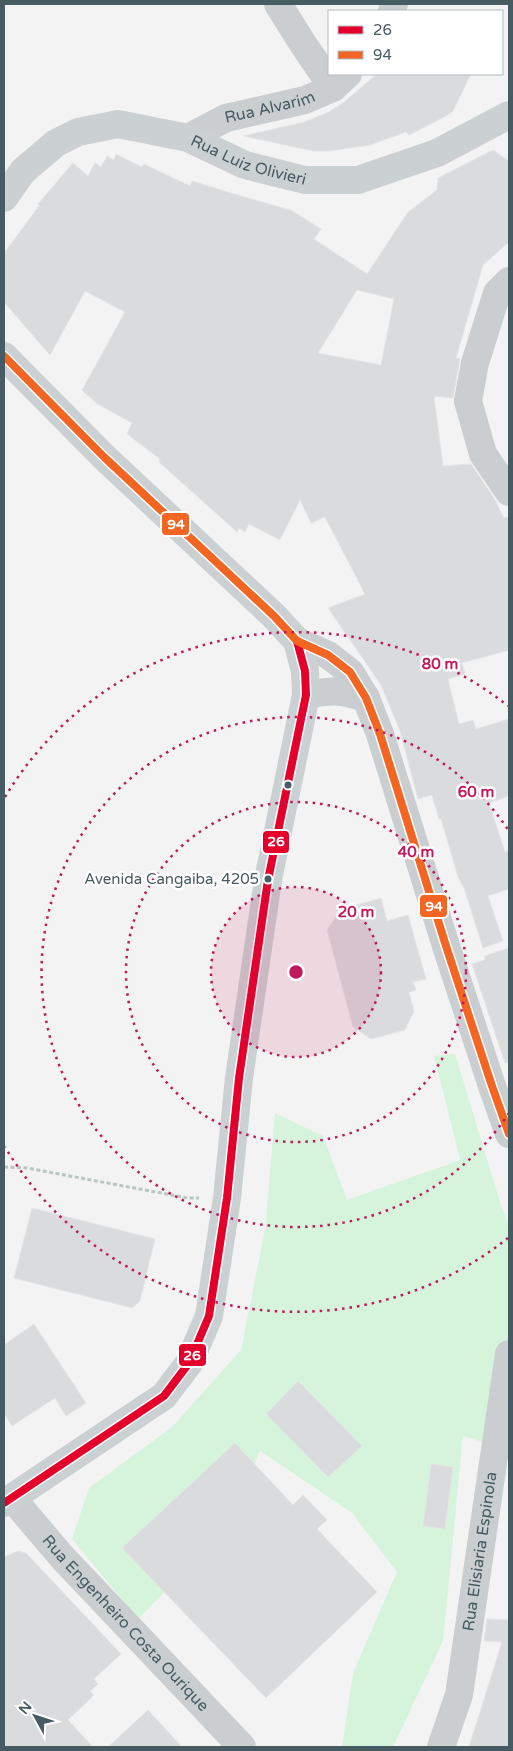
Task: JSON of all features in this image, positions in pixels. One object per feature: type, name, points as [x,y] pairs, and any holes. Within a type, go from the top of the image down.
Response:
[{"type":"main road","name":"Rua Luiz Olivieri","points":[[4,198],[23,171],[56,142],[78,132],[118,124],[188,138],[245,165],[305,180],[358,180],[437,153],[509,114]]},
{"type":"main road","points":[[4,356],[104,457],[274,616],[297,641],[305,671],[306,695],[268,880],[239,1078],[227,1198],[209,1316],[189,1362],[164,1396],[8,1500]]},
{"type":"street","points":[[278,4],[303,44],[328,68]]},
{"type":"street","name":"Rua Alvarim","points":[[188,138],[226,118],[305,100],[341,81]]},
{"type":"street","points":[[509,281],[497,293],[475,363],[468,401],[483,454],[509,492]]},
{"type":"street","points":[[297,641],[328,655],[350,672],[366,698],[380,734],[446,946],[500,1082],[509,1134]]},
{"type":"street","points":[[306,695],[332,690],[348,692],[366,698]]},
{"type":"street","name":"Rua Elisiaria Espinola","points":[[441,1747],[459,1695],[509,1354]]},
{"type":"street","name":"Rua Engenheiro Costa Ourique","points":[[8,1500],[242,1747]]},
{"type":"path","points":[[4,1167],[27,1168],[188,1198],[227,1198]]},
{"type":"green space","points":[[455,1054],[501,1205],[509,1225],[509,1450],[463,1436],[443,1641],[393,1747],[342,1747],[353,1673],[397,1572],[352,1513],[260,1451],[224,1532],[138,1619],[72,1539],[89,1488],[172,1427],[241,1350],[265,1230],[275,1113],[323,1136],[347,1200],[460,1160],[434,1056]]},
{"type":"building","points":[[376,75],[471,75],[453,111],[409,135],[406,132],[370,145],[331,151],[313,151],[243,136],[304,122],[329,112]]},
{"type":"building","points":[[493,150],[509,161],[509,242],[483,265],[456,358],[460,359],[453,398],[434,396],[443,466],[471,464],[494,498],[504,518],[509,517],[509,650],[462,663],[465,674],[448,679],[459,724],[473,720],[476,729],[509,719],[509,796],[489,803],[505,852],[509,850],[509,889],[488,896],[503,941],[483,948],[432,795],[418,799],[400,731],[381,685],[328,608],[365,594],[325,517],[311,523],[300,500],[280,540],[249,524],[245,532],[239,528],[237,532],[159,462],[160,459],[127,434],[132,423],[96,403],[82,390],[125,312],[85,291],[50,355],[4,302],[4,253],[39,206],[38,204],[73,163],[88,176],[95,163],[101,167],[107,156],[114,160],[116,154],[142,167],[144,164],[190,186],[192,181],[291,210],[321,229],[314,239],[367,274],[408,212],[437,190],[438,178]],"holes":[[[357,290],[394,299],[381,365],[318,353]]]},
{"type":"building","points":[[381,898],[387,921],[408,915],[426,979],[413,982],[416,990],[409,992],[414,1011],[405,1030],[371,1039],[353,1027],[327,930],[340,910]]},
{"type":"building","points":[[509,948],[509,1062],[505,1063],[472,964],[485,960],[484,956]]},
{"type":"building","points":[[32,1208],[155,1239],[140,1301],[132,1308],[14,1278]]},
{"type":"building","points":[[34,1324],[86,1403],[66,1416],[55,1398],[12,1426],[4,1413],[4,1345]]},
{"type":"building","points":[[298,1381],[362,1446],[328,1477],[266,1414]]},
{"type":"building","points":[[235,1443],[293,1505],[303,1495],[327,1520],[317,1529],[377,1592],[266,1698],[122,1548]]},
{"type":"building","points":[[431,1464],[453,1467],[445,1529],[423,1526]]},
{"type":"building","points":[[18,1551],[26,1553],[121,1654],[94,1679],[98,1684],[90,1691],[94,1695],[68,1720],[93,1747],[4,1747],[4,1557]]},
{"type":"building","points":[[487,1619],[509,1620],[509,1747],[469,1747],[502,1642],[484,1641]]},
{"type":"building","points":[[148,1710],[182,1747],[108,1747]]},
{"type":"transit line","name":"94","points":[[4,356],[104,457],[274,616],[297,641],[328,655],[350,672],[366,698],[380,734],[446,946],[509,1134]]},
{"type":"transit line","name":"26","points":[[4,1503],[164,1396],[189,1363],[209,1316],[227,1198],[239,1078],[268,880],[306,695],[305,671],[297,641]]},
{"type":"place","name":"Avenida Cangaiba, 4205","points":[[268,879]]}]
